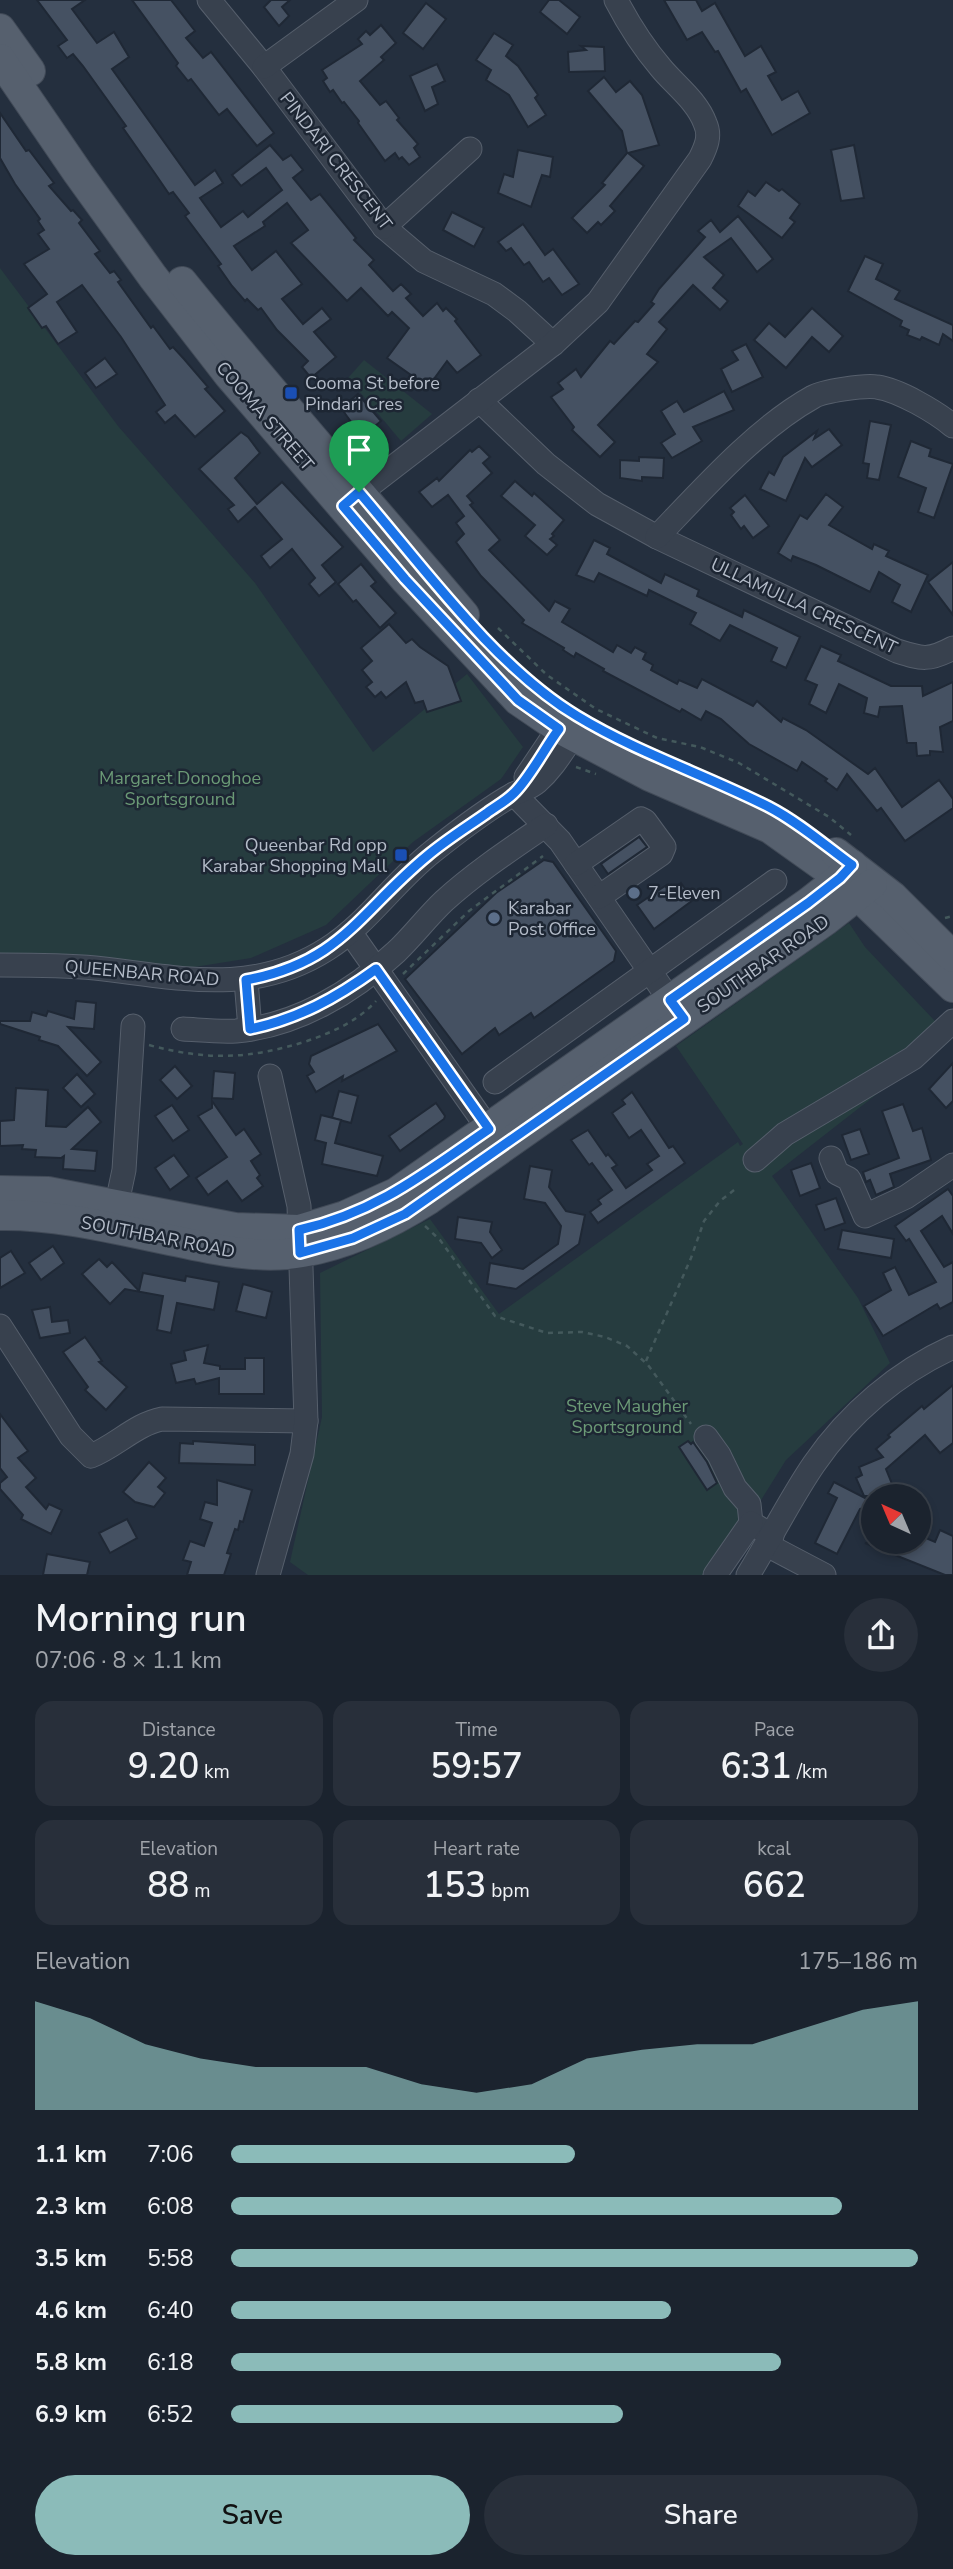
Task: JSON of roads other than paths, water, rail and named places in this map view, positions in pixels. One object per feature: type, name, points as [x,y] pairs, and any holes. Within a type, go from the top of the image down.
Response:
[{"type":"main road","name":"COOMA STREET","points":[[0,29],[8,68],[138,257],[229,375],[351,499],[405,579],[518,700],[569,727],[651,755],[772,808],[857,872],[953,957]]},
{"type":"main road","name":"COOMA STREET","points":[[857,872],[953,987]]},
{"type":"main road","name":"SOUTHBAR ROAD","points":[[0,1191],[48,1192],[221,1251],[299,1241],[321,1225],[371,1206],[495,1138],[677,1010],[826,920],[857,872]]},
{"type":"main road","name":"SOUTHBAR ROAD","points":[[0,1215],[59,1218],[115,1216]]},
{"type":"street","name":"PINDARI CRESCENT","points":[[209,0],[264,67],[384,227],[424,261],[494,294],[553,344]]},
{"type":"street","points":[[264,67],[356,0]]},
{"type":"street","points":[[351,499],[553,344],[598,302],[700,159],[708,140],[705,122],[630,27],[616,0]]},
{"type":"street","points":[[384,227],[470,149]]},
{"type":"street","points":[[657,537],[711,481],[770,428],[815,395],[877,387],[936,412],[953,426]]},
{"type":"street","name":"ULLAMULLA CRESCENT","points":[[479,400],[547,464],[597,504],[657,537],[897,651],[924,659],[953,648]]},
{"type":"street","name":"QUEENBAR ROAD","points":[[0,965],[92,968],[181,980],[246,980],[267,976],[300,964],[329,948],[350,932],[426,856],[514,794],[569,727]]},
{"type":"street","points":[[514,794],[546,825],[576,864],[677,1010]]},
{"type":"street","points":[[576,864],[641,820],[645,821],[664,847],[661,854],[599,897]]},
{"type":"street","points":[[183,1029],[250,1029],[291,1019],[315,1008],[376,969],[468,880],[546,825]]},
{"type":"street","points":[[495,1082],[775,881]]},
{"type":"street","points":[[350,932],[495,1138]]},
{"type":"street","points":[[246,980],[250,1029]]},
{"type":"street","points":[[755,1160],[785,1134],[906,1062],[953,1021]]},
{"type":"street","points":[[115,1216],[124,1170],[133,1026]]},
{"type":"street","points":[[268,1575],[302,1454],[306,1421],[299,1206],[270,1076]]},
{"type":"street","points":[[831,1158],[837,1173],[849,1178],[865,1216],[906,1197],[953,1165]]},
{"type":"street","points":[[0,1326],[71,1436],[91,1456],[158,1420],[306,1421]]},
{"type":"street","points":[[748,1575],[816,1462],[861,1409],[904,1374],[953,1347]]},
{"type":"street","points":[[706,1437],[719,1455],[735,1488],[749,1504],[751,1523],[769,1540],[824,1575]]},
{"type":"street","points":[[715,1575],[751,1523]]},
{"type":"place","name":"Cooma St before Pindari Cres","points":[[291,393]]},
{"type":"place","name":"Queenbar Rd opp Karabar Shopping Mall","points":[[401,855]]},
{"type":"place","name":"7-Eleven","points":[[634,893]]},
{"type":"place","name":"Karabar Post Office","points":[[494,918]]},
{"type":"park label","name":"Margaret Donoghoe Sportsground","points":[[180,788]]},
{"type":"park label","name":"Steve Maugher Sportsground","points":[[627,1416]]}]
